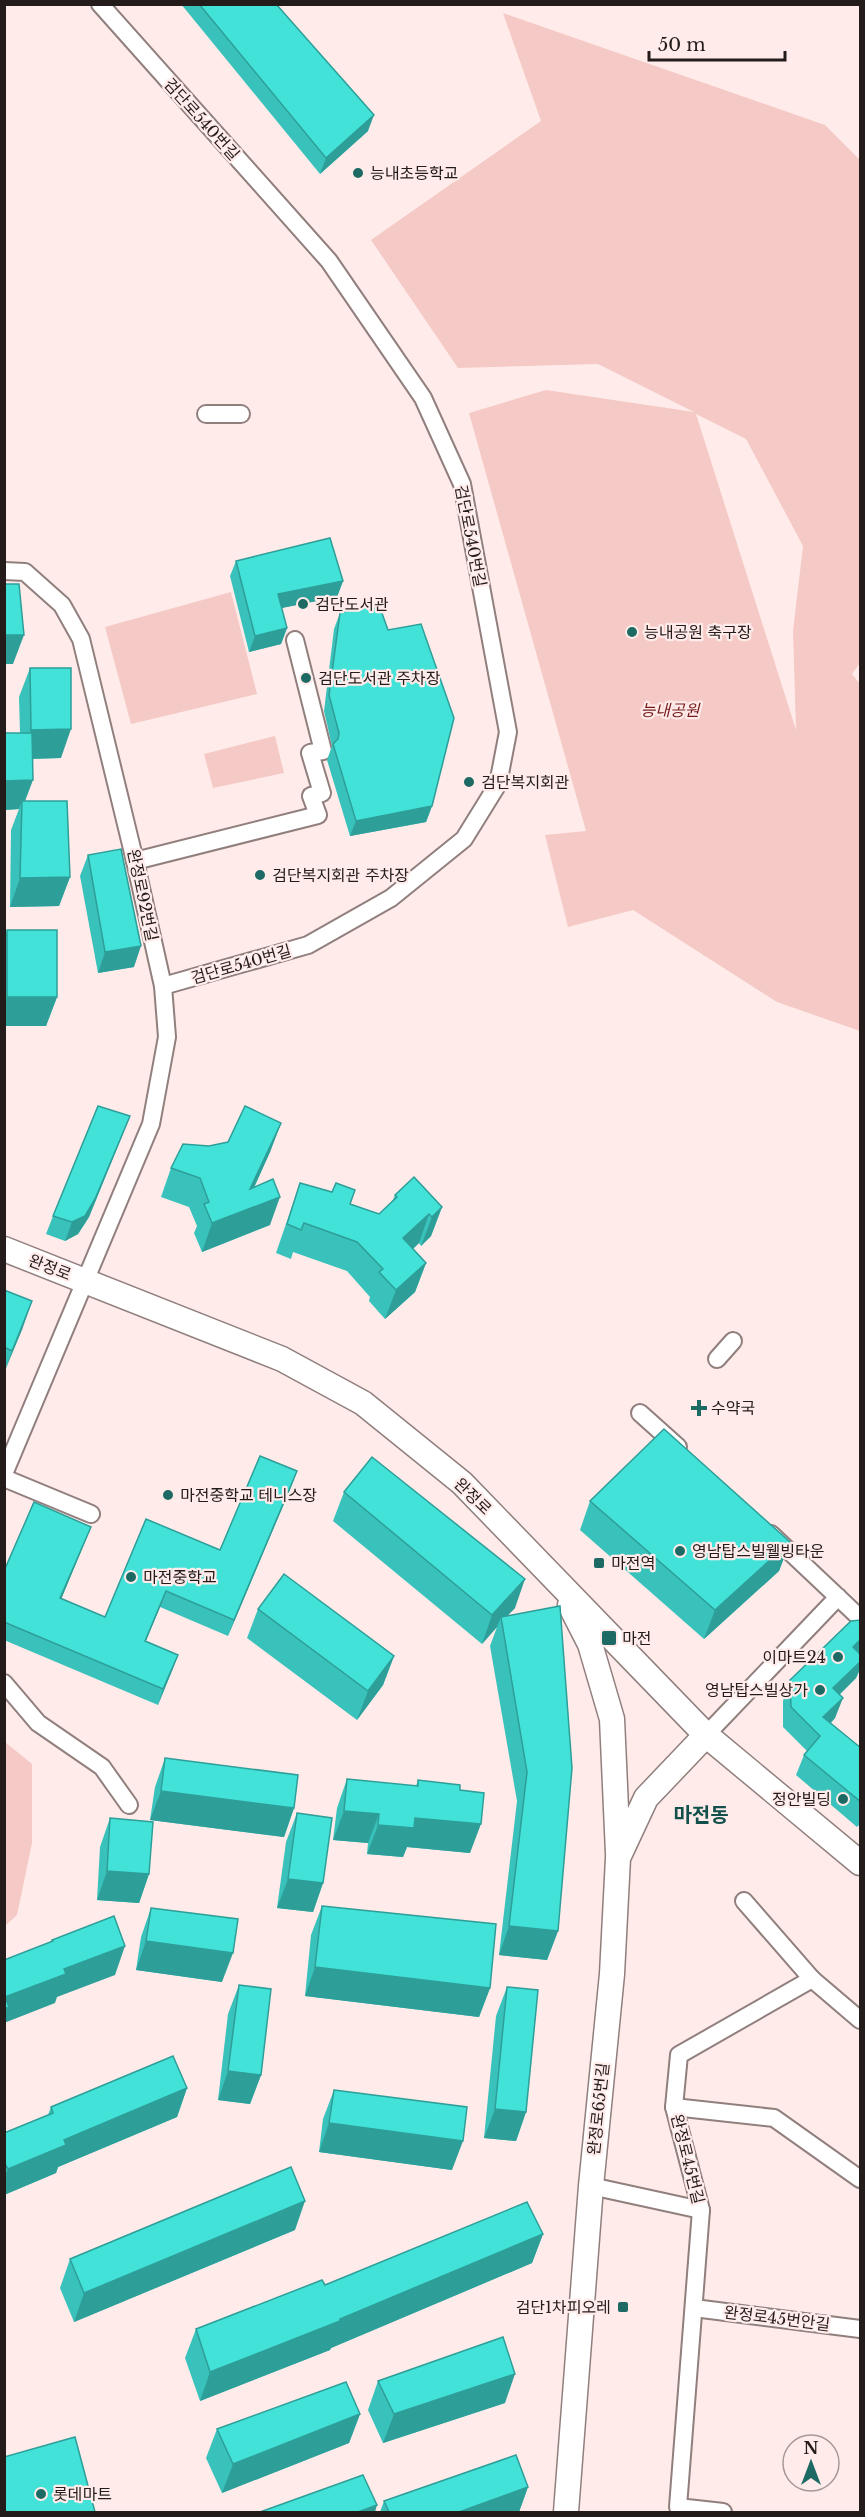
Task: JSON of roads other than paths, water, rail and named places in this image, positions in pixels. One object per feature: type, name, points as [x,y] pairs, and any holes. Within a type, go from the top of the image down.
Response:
[{"type":"street","name":"검단로540번길","points":[[100,4],[329,261],[423,398],[462,484],[508,732],[498,784],[464,839],[391,898],[308,945],[163,986]]},
{"type":"street","points":[[206,414],[241,414]]},
{"type":"street","name":"완정로92번길","points":[[4,571],[25,572],[62,605],[81,639],[163,986],[167,1037],[151,1124],[4,1476]]},
{"type":"street","points":[[135,861],[318,815],[311,796],[322,793],[310,753],[323,751],[295,640]]},
{"type":"street","name":"완정로","points":[[4,1249],[282,1359],[363,1403],[462,1484],[706,1735],[861,1863]]},
{"type":"street","points":[[717,1359],[733,1341]]},
{"type":"street","points":[[640,1413],[692,1460]]},
{"type":"street","points":[[4,1476],[91,1514]]},
{"type":"street","points":[[760,1524],[861,1618]]},
{"type":"street","points":[[559,1583],[590,1644],[612,1719],[618,1858]]},
{"type":"street","points":[[706,1735],[838,1597]]},
{"type":"street","points":[[4,1683],[38,1723],[102,1767],[129,1805]]},
{"type":"street","name":"완정로65번길","points":[[566,2512],[591,2186],[612,1974],[618,1858],[646,1798],[706,1735]]},
{"type":"street","points":[[744,1901],[812,1978],[861,2020]]},
{"type":"street","name":"완정로45번길","points":[[723,2512],[678,2507],[701,2210],[674,2107],[679,2055],[812,1978]]},
{"type":"street","points":[[674,2107],[774,2118],[861,2179]]},
{"type":"street","points":[[591,2186],[701,2210]]},
{"type":"street","name":"완정로45번안길","points":[[694,2307],[861,2329]]},
{"type":"place","name":"능내초등학교","points":[[358,173]]},
{"type":"place","name":"검단도서관","points":[[303,604]]},
{"type":"place","name":"능내공원 축구장","points":[[632,632]]},
{"type":"place","name":"검단도서관 주차장","points":[[306,678]]},
{"type":"place","name":"검단복지회관","points":[[469,782]]},
{"type":"place","name":"검단복지회관 주차장","points":[[260,875]]},
{"type":"place","name":"수약국","points":[[699,1408]]},
{"type":"place","name":"마전중학교 테니스장","points":[[168,1495]]},
{"type":"place","name":"영남탑스빌웰빙타운","points":[[680,1551]]},
{"type":"place","name":"마전역","points":[[599,1563]]},
{"type":"place","name":"마전중학교","points":[[131,1577]]},
{"type":"place","name":"마전","points":[[609,1638]]},
{"type":"place","name":"이마트24","points":[[838,1657]]},
{"type":"place","name":"영남탑스빌상가","points":[[820,1690]]},
{"type":"place","name":"정안빌딩","points":[[843,1799]]},
{"type":"place","name":"검단1차피오레","points":[[623,2307]]},
{"type":"place","name":"롯데마트","points":[[41,2494]]},
{"type":"district","name":"마전동","points":[[701,1815]]},
{"type":"park label","name":"능내공원","points":[[670,710]]}]
